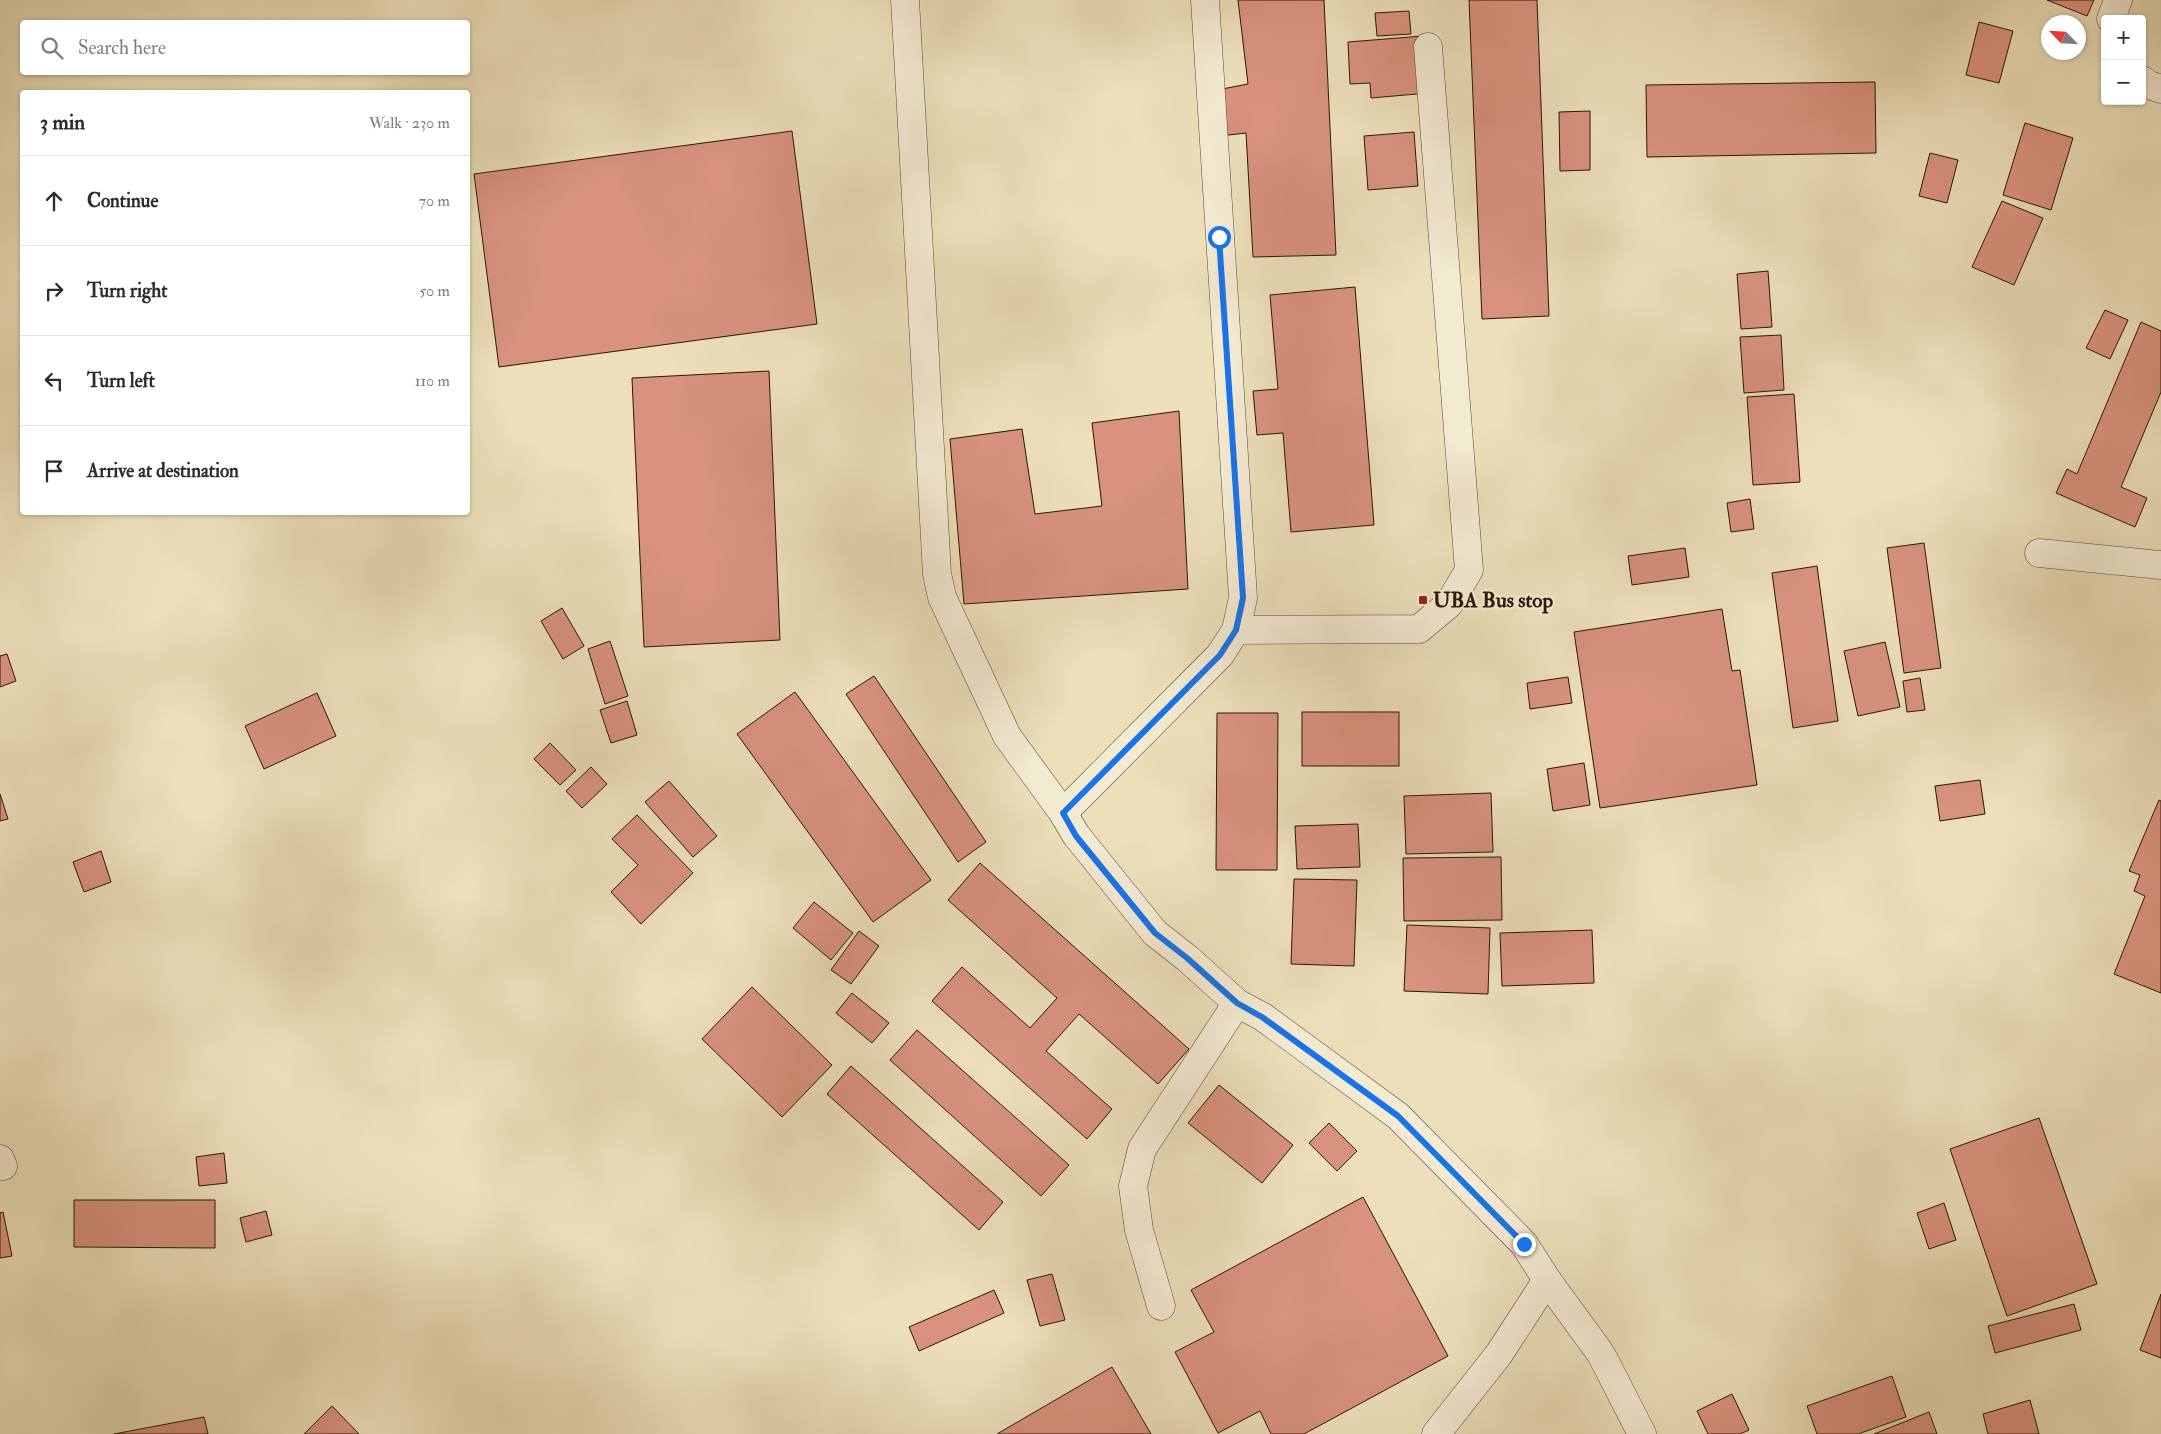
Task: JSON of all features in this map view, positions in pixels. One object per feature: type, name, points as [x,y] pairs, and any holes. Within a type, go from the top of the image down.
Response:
[{"type":"street","points":[[905,0],[937,574],[942,598],[1008,736],[1063,813],[1076,836],[1155,933],[1187,958],[1237,1003],[1262,1017],[1398,1116],[1524,1244],[1547,1280],[1601,1354],[1642,1434]]},
{"type":"street","points":[[1063,813],[1220,655],[1236,630],[1243,598],[1205,0]]},
{"type":"street","points":[[2112,15],[2118,0]]},
{"type":"street","points":[[1236,630],[1418,629],[1449,604],[1469,570],[1428,47]]},
{"type":"street","points":[[2146,83],[2161,89]]},
{"type":"street","points":[[2038,552],[2161,565]]},
{"type":"street","points":[[1161,1306],[1139,1230],[1133,1186],[1142,1149],[1237,1003]]},
{"type":"street","points":[[1438,1433],[1499,1354],[1547,1280]]},
{"type":"building","points":[[1238,0],[1324,0],[1336,255],[1253,257],[1246,133],[1220,136],[1217,90],[1248,84]]},
{"type":"building","points":[[1469,0],[1537,0],[1549,316],[1482,319]]},
{"type":"building","points":[[2047,0],[2094,0],[2087,16]]},
{"type":"building","points":[[1409,11],[1411,34],[1377,36],[1375,13]]},
{"type":"building","points":[[1979,22],[2013,31],[1999,83],[1966,75]]},
{"type":"building","points":[[1423,36],[1428,93],[1371,98],[1370,83],[1350,84],[1348,42]]},
{"type":"building","points":[[1875,82],[1876,153],[1647,157],[1646,85]]},
{"type":"building","points":[[1590,111],[1590,170],[1560,171],[1559,112]]},
{"type":"building","points":[[2025,123],[2073,138],[2051,210],[2003,195]]},
{"type":"building","points":[[792,131],[817,324],[499,367],[474,174]]},
{"type":"building","points":[[1414,132],[1418,186],[1368,190],[1364,136]]},
{"type":"building","points":[[1930,153],[1958,160],[1947,203],[1919,196]]},
{"type":"building","points":[[2002,201],[2043,218],[2014,285],[1972,267]]},
{"type":"building","points":[[1768,271],[1772,327],[1741,329],[1737,274]]},
{"type":"building","points":[[1355,287],[1374,525],[1291,532],[1283,433],[1257,435],[1253,391],[1278,389],[1270,295]]},
{"type":"building","points":[[2105,310],[2128,320],[2110,359],[2086,348]]},
{"type":"building","points":[[2141,322],[2161,331],[2161,392],[2121,487],[2147,498],[2135,527],[2056,493],[2067,469],[2077,474]]},
{"type":"building","points":[[1781,335],[1784,390],[1744,393],[1740,337]]},
{"type":"building","points":[[769,371],[780,640],[644,647],[632,378]]},
{"type":"building","points":[[1794,394],[1800,482],[1753,485],[1747,397]]},
{"type":"building","points":[[1179,411],[1188,589],[964,604],[950,439],[1022,429],[1035,514],[1102,506],[1092,423]]},
{"type":"building","points":[[1750,499],[1754,529],[1731,532],[1727,503]]},
{"type":"building","points":[[1924,543],[1941,668],[1904,673],[1887,548]]},
{"type":"building","points":[[1685,548],[1689,577],[1632,585],[1628,556]]},
{"type":"building","points":[[1817,566],[1838,721],[1793,728],[1772,573]]},
{"type":"building","points":[[562,608],[584,646],[563,659],[541,621]]},
{"type":"building","points":[[1722,609],[1732,671],[1740,670],[1757,785],[1600,808],[1574,632]]},
{"type":"building","points":[[610,641],[628,696],[605,704],[588,649]]},
{"type":"building","points":[[1885,642],[1900,707],[1858,716],[1844,651]]},
{"type":"building","points":[[7,654],[16,681],[0,687],[0,656]]},
{"type":"building","points":[[874,676],[986,842],[958,862],[846,694]]},
{"type":"building","points":[[1568,677],[1572,703],[1530,709],[1527,683]]},
{"type":"building","points":[[1920,678],[1925,710],[1907,712],[1903,681]]},
{"type":"building","points":[[795,692],[931,880],[873,922],[737,734]]},
{"type":"building","points":[[317,693],[336,736],[264,769],[245,726]]},
{"type":"building","points":[[627,701],[637,735],[611,743],[600,710]]},
{"type":"building","points":[[1302,712],[1399,712],[1399,766],[1302,766]]},
{"type":"building","points":[[1217,713],[1278,713],[1277,870],[1216,870]]},
{"type":"building","points":[[550,743],[576,770],[560,785],[534,759]]},
{"type":"building","points":[[1584,763],[1590,805],[1553,811],[1547,769]]},
{"type":"building","points":[[591,767],[607,784],[582,808],[566,791]]},
{"type":"building","points":[[1980,780],[1985,814],[1940,821],[1935,786]]},
{"type":"building","points":[[669,781],[717,836],[693,857],[645,802]]},
{"type":"building","points":[[1491,793],[1493,852],[1406,854],[1404,796]]},
{"type":"building","points":[[0,794],[8,819],[0,821]]},
{"type":"building","points":[[2159,800],[2161,801],[2161,993],[2114,974],[2145,896],[2134,891],[2140,875],[2129,871]]},
{"type":"building","points":[[637,815],[693,873],[641,924],[611,892],[638,865],[612,839]]},
{"type":"building","points":[[1358,824],[1360,867],[1297,869],[1295,826]]},
{"type":"building","points":[[101,851],[111,882],[84,892],[73,862]]},
{"type":"building","points":[[1501,857],[1502,920],[1404,921],[1403,858]]},
{"type":"building","points":[[980,863],[1189,1049],[1158,1084],[1079,1014],[1046,1051],[1112,1109],[1087,1139],[932,1001],[962,967],[1030,1028],[1057,998],[948,900]]},
{"type":"building","points":[[1294,879],[1357,880],[1354,966],[1291,964]]},
{"type":"building","points":[[814,902],[853,933],[831,960],[793,928]]},
{"type":"building","points":[[1407,925],[1490,928],[1488,994],[1404,991]]},
{"type":"building","points":[[1592,930],[1594,983],[1502,986],[1500,933]]},
{"type":"building","points":[[859,931],[879,946],[851,984],[831,970]]},
{"type":"building","points":[[752,987],[832,1065],[782,1117],[702,1039]]},
{"type":"building","points":[[852,993],[889,1023],[872,1043],[836,1013]]},
{"type":"building","points":[[917,1030],[1069,1165],[1041,1196],[890,1060]]},
{"type":"building","points":[[851,1066],[1003,1202],[979,1230],[827,1094]]},
{"type":"building","points":[[1219,1085],[1293,1145],[1262,1183],[1188,1123]]},
{"type":"building","points":[[2039,1118],[2097,1284],[2007,1316],[1950,1149]]},
{"type":"building","points":[[1329,1123],[1357,1151],[1337,1171],[1309,1143]]},
{"type":"building","points":[[224,1153],[227,1183],[199,1186],[196,1157]]},
{"type":"building","points":[[1363,1197],[1448,1356],[1304,1434],[1271,1434],[1260,1411],[1218,1433],[1175,1352],[1214,1332],[1191,1290]]},
{"type":"building","points":[[74,1200],[215,1200],[215,1248],[74,1247]]},
{"type":"building","points":[[1944,1203],[1956,1240],[1929,1249],[1917,1213]]},
{"type":"building","points":[[266,1211],[272,1235],[246,1242],[240,1218]]},
{"type":"building","points":[[3,1212],[12,1256],[0,1258],[0,1213]]},
{"type":"building","points":[[1052,1274],[1065,1320],[1040,1326],[1027,1280]]},
{"type":"building","points":[[994,1290],[1004,1313],[919,1351],[909,1327]]},
{"type":"building","points":[[2161,1294],[2161,1358],[2140,1350]]},
{"type":"building","points":[[2074,1304],[2081,1330],[1995,1353],[1988,1326]]},
{"type":"building","points":[[1112,1367],[1151,1434],[997,1434]]},
{"type":"building","points":[[1892,1376],[1906,1417],[1858,1434],[1817,1434],[1807,1406]]},
{"type":"building","points":[[1732,1394],[1749,1430],[1740,1434],[1708,1434],[1697,1411]]},
{"type":"building","points":[[2030,1400],[2039,1434],[1988,1434],[1983,1414]]},
{"type":"building","points":[[332,1406],[359,1434],[304,1434]]},
{"type":"building","points":[[1929,1412],[1937,1434],[1874,1434]]},
{"type":"building","points":[[204,1417],[208,1434],[114,1434]]},
{"type":"place","name":"UBA Bus stop","points":[[1423,600]]},
{"type":"route","points":[[1219,237],[1243,598],[1236,630],[1220,655],[1063,813],[1076,836],[1155,933],[1187,958],[1237,1003],[1262,1017],[1398,1116],[1524,1244]]}]
